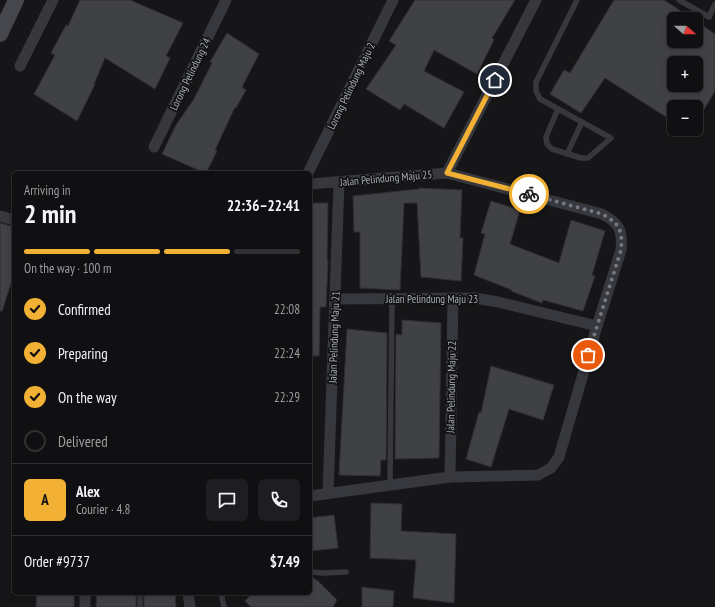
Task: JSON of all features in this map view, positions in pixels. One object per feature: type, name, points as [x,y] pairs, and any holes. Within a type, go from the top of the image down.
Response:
[{"type":"street","points":[[0,34],[16,0]]},
{"type":"street","points":[[20,66],[54,0]]},
{"type":"street","name":"Lorong Pelindung 24","points":[[154,147],[226,0]]},
{"type":"street","name":"Lorong Pelindung Maju 2","points":[[309,171],[393,0]]},
{"type":"street","points":[[447,173],[536,0]]},
{"type":"street","name":"Jalan Pelindung Maju 25","points":[[312,184],[447,173],[602,214],[617,224],[621,231],[621,250],[559,457],[551,468],[538,475],[450,477]]},
{"type":"street","name":"Jalan Pelindung Maju 21","points":[[328,493],[339,182]]},
{"type":"street","points":[[0,216],[12,219]]},
{"type":"street","name":"Jalan Pelindung Maju 22","points":[[450,477],[453,298]]},
{"type":"street","name":"Jalan Pelindung Maju 23","points":[[335,299],[475,298],[498,302],[597,326]]},
{"type":"street","points":[[312,496],[450,477]]},
{"type":"street","points":[[85,595],[85,607]]},
{"type":"street","points":[[188,595],[190,607]]},
{"type":"lane","points":[[558,109],[546,137],[547,144],[552,149],[581,158],[588,158],[611,138],[540,99],[536,91],[536,82],[577,0]]},
{"type":"lane","points":[[679,0],[709,17],[715,4]]},
{"type":"lane","points":[[567,154],[582,122]]},
{"type":"lane","points":[[390,484],[392,299]]},
{"type":"lane","points":[[312,572],[346,572]]},
{"type":"lane","points":[[140,595],[140,607]]},
{"type":"lane","points":[[221,595],[224,607]]},
{"type":"building","points":[[80,0],[130,0],[183,23],[166,56],[170,58],[155,89],[105,58],[95,84],[77,121],[34,94],[55,55],[51,53],[66,25],[68,26]]},
{"type":"building","points":[[415,0],[515,0],[492,38],[494,40],[477,74],[434,50],[424,71],[464,92],[444,128],[404,104],[400,110],[366,89],[396,45],[389,41]]},
{"type":"building","points":[[614,0],[664,0],[682,12],[667,12],[667,48],[703,48],[703,26],[715,34],[715,91],[703,111],[703,100],[667,100],[667,118],[605,78],[581,113],[550,94],[564,70],[570,73]]},
{"type":"building","points":[[227,33],[259,54],[242,87],[246,90],[236,108],[235,107],[207,171],[200,171],[162,154],[176,125],[194,99],[212,63],[210,62]]},
{"type":"building","points":[[419,188],[462,190],[460,238],[463,238],[461,281],[421,277],[417,203],[404,203],[400,290],[360,288],[360,232],[354,232],[353,196]]},
{"type":"building","points":[[491,201],[520,210],[510,244],[559,263],[571,220],[605,231],[592,275],[595,276],[583,311],[543,300],[542,303],[474,275],[485,234],[481,233]]},
{"type":"building","points":[[312,203],[328,203],[326,307],[320,307],[319,356],[312,356]]},
{"type":"building","points":[[0,223],[12,226],[12,280],[2,311],[0,311]]},
{"type":"building","points":[[402,320],[441,323],[439,458],[395,459],[396,334],[402,335]]},
{"type":"building","points":[[347,329],[387,333],[386,460],[381,460],[380,476],[339,475]]},
{"type":"building","points":[[491,366],[554,385],[543,420],[509,409],[491,467],[466,459],[479,412],[481,413]]},
{"type":"building","points":[[371,503],[402,504],[401,531],[456,534],[454,603],[413,598],[416,560],[370,558]]},
{"type":"building","points":[[334,515],[338,548],[312,551],[312,518]]},
{"type":"building","points":[[312,577],[318,581],[337,600],[333,607],[251,607],[245,601],[251,595],[312,595]]},
{"type":"building","points":[[362,587],[394,591],[393,607],[362,607]]},
{"type":"building","points":[[37,595],[74,595],[74,607],[36,607]]},
{"type":"building","points":[[97,595],[136,595],[136,607],[96,607]]},
{"type":"building","points":[[144,595],[175,595],[176,607],[144,607]]},
{"type":"way so far","points":[[529,194],[602,214],[617,224],[621,231],[621,250],[588,355]]},
{"type":"route","points":[[495,80],[447,173],[529,194]]}]
